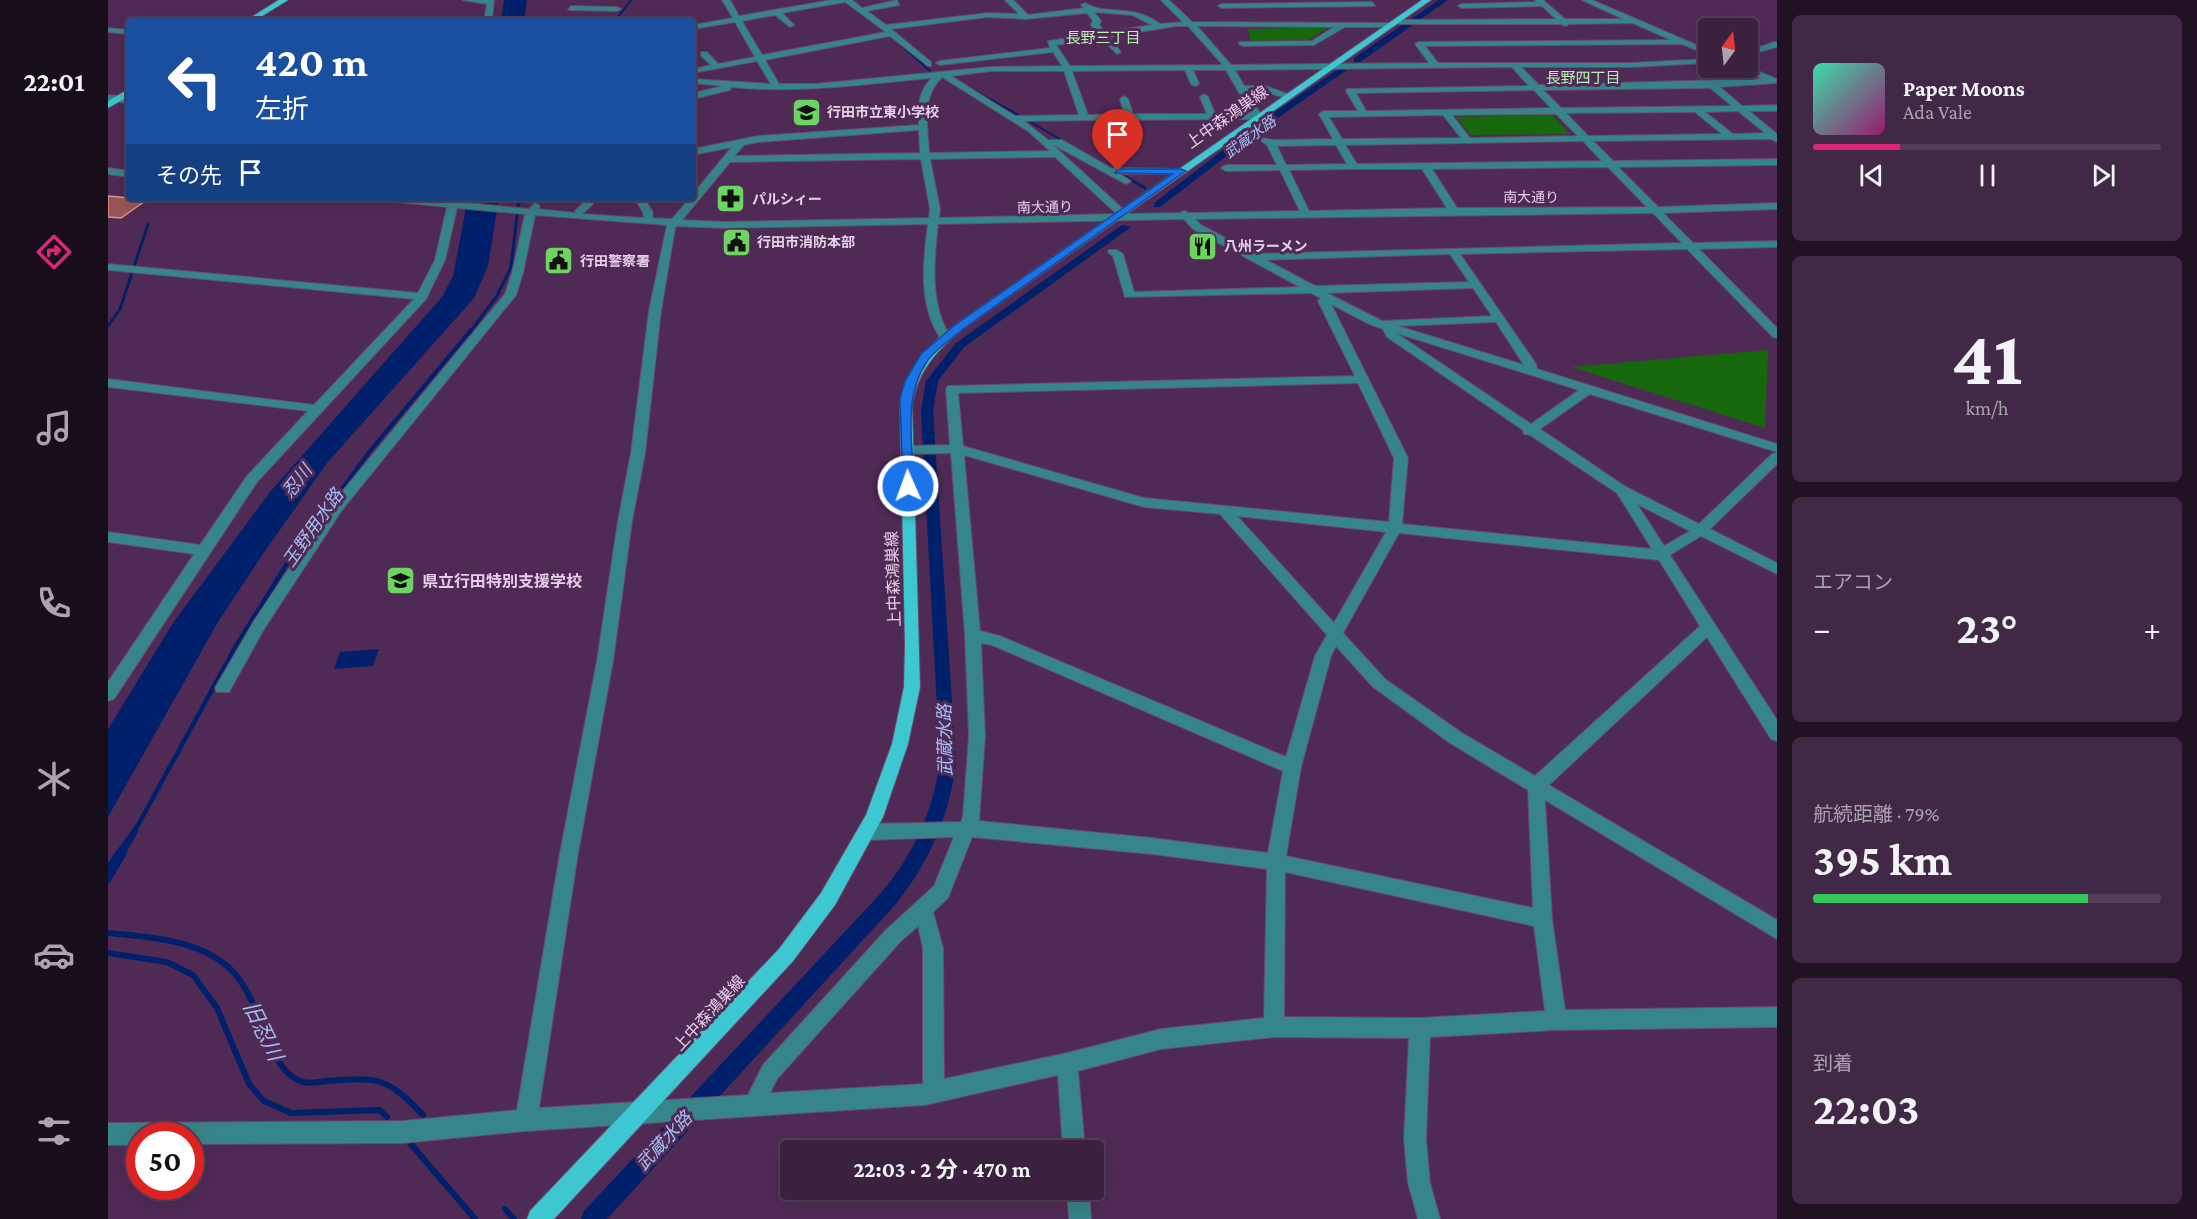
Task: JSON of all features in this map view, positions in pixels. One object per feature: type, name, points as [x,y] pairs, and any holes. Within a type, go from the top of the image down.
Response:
[{"type":"main road","points":[[254,18],[284,0]]},
{"type":"main road","name":"上中森鴻巣線","points":[[538,1219],[786,955],[828,899],[867,832],[892,769],[912,687],[913,450],[906,406],[910,381],[925,356],[945,337],[1258,115],[1290,96],[1427,0]]},
{"type":"main road","points":[[108,105],[126,95]]},
{"type":"street","points":[[466,0],[491,2],[488,18]]},
{"type":"street","points":[[610,18],[624,0]]},
{"type":"street","points":[[726,0],[777,88]]},
{"type":"street","points":[[696,27],[844,0],[861,10],[940,73],[1016,118],[1046,141],[1117,216]]},
{"type":"street","points":[[1011,0],[1026,17]]},
{"type":"street","points":[[1082,0],[1097,21],[1095,25],[1102,36],[1118,52]]},
{"type":"street","points":[[1117,0],[1123,9]]},
{"type":"street","points":[[1165,0],[1210,43],[1229,67],[1258,115]]},
{"type":"street","points":[[1586,0],[1698,49]]},
{"type":"street","points":[[861,10],[897,1]]},
{"type":"street","points":[[1250,55],[1221,3],[1376,2]]},
{"type":"street","points":[[1363,11],[1376,2]]},
{"type":"street","points":[[1479,23],[1462,6],[1541,2],[1570,28]]},
{"type":"street","points":[[571,8],[617,9]]},
{"type":"street","points":[[696,70],[888,32],[988,15],[1026,17],[1089,9],[1123,9],[1146,14],[1159,27]]},
{"type":"street","points":[[776,12],[790,25]]},
{"type":"street","points":[[696,81],[777,88],[815,87],[940,73],[1067,68],[1229,67],[1250,55],[1314,42],[1353,18]]},
{"type":"street","points":[[1084,116],[1067,68],[1051,43],[1159,27],[1189,25],[1634,21]]},
{"type":"street","points":[[108,30],[126,32]]},
{"type":"street","points":[[1578,35],[1594,50]]},
{"type":"street","points":[[1435,65],[1419,44],[1683,42]]},
{"type":"street","points":[[1758,50],[1777,44]]},
{"type":"street","points":[[928,64],[1054,50]]},
{"type":"street","points":[[704,54],[717,67]]},
{"type":"street","points":[[1250,55],[1333,66],[1514,65],[1615,69],[1698,62]]},
{"type":"street","points":[[1010,56],[1028,62],[1060,58]]},
{"type":"street","points":[[1602,57],[1615,69]]},
{"type":"street","points":[[1514,65],[1777,335]]},
{"type":"street","points":[[1188,67],[1195,84]]},
{"type":"street","points":[[940,73],[928,86],[922,104],[922,127],[933,219],[927,270],[935,318],[945,337]]},
{"type":"street","points":[[1758,74],[1776,82]]},
{"type":"street","points":[[1627,79],[1635,86]]},
{"type":"street","points":[[1364,114],[1350,91],[1776,82]]},
{"type":"street","points":[[1712,85],[1775,137]]},
{"type":"street","points":[[696,95],[736,86]]},
{"type":"street","points":[[1241,88],[1265,88],[1290,96]]},
{"type":"street","points":[[1204,97],[1211,114]]},
{"type":"street","points":[[108,98],[126,100]]},
{"type":"street","points":[[1124,99],[1129,115]]},
{"type":"street","points":[[1354,167],[1323,114],[1777,108]]},
{"type":"street","points":[[1697,109],[1730,136]]},
{"type":"street","points":[[1446,112],[1467,139]]},
{"type":"street","points":[[1016,118],[1258,115]]},
{"type":"street","points":[[1102,116],[1107,134]]},
{"type":"street","points":[[696,151],[741,142],[922,127]]},
{"type":"street","points":[[1305,211],[1268,141],[1775,137]]},
{"type":"street","points":[[1046,141],[1059,142],[1114,171],[1126,181]]},
{"type":"street","points":[[696,194],[741,142]]},
{"type":"street","points":[[725,159],[1060,154]]},
{"type":"street","points":[[1226,168],[1777,162]]},
{"type":"street","points":[[108,166],[126,168]]},
{"type":"street","points":[[1426,167],[1452,209]]},
{"type":"street","points":[[108,171],[126,174]]},
{"type":"street","points":[[1114,171],[1181,171]]},
{"type":"street","name":"南大通り","points":[[1650,207],[1777,200]]},
{"type":"street","points":[[108,696],[252,479],[422,297],[440,260],[455,201]]},
{"type":"street","name":"南大通り","points":[[455,201],[674,221],[1777,206]]},
{"type":"street","points":[[580,211],[588,204],[586,201]]},
{"type":"street","points":[[641,201],[648,212],[648,217]]},
{"type":"street","points":[[526,1120],[569,853],[605,661],[625,521],[638,453],[655,311],[674,221],[690,201]]},
{"type":"street","points":[[223,688],[259,625],[337,507],[510,295],[516,283],[518,208]]},
{"type":"street","name":"南大通り","points":[[518,208],[580,211],[674,221]]},
{"type":"street","points":[[1185,215],[1197,227],[1386,326],[1777,448]]},
{"type":"street","points":[[1253,257],[1777,244]]},
{"type":"street","points":[[1453,251],[1530,364],[1532,373]]},
{"type":"street","points":[[1113,252],[1118,254],[1129,295],[1475,285]]},
{"type":"street","points":[[108,267],[422,297]]},
{"type":"street","points":[[1274,1027],[1276,862],[1292,767],[1323,656],[1395,528],[1401,458],[1324,302],[1329,298]]},
{"type":"street","points":[[1386,326],[1386,323],[1390,322],[1498,319]]},
{"type":"street","points":[[1386,326],[1391,335],[1621,490],[1777,569]]},
{"type":"street","points":[[756,1105],[761,1087],[770,1072],[893,936],[923,911],[941,892],[976,777],[973,635],[951,449],[952,389],[1361,379]]},
{"type":"street","points":[[108,383],[319,409]]},
{"type":"street","points":[[1529,430],[1587,390]]},
{"type":"street","points":[[913,450],[951,449],[1144,502],[1660,555],[1701,530],[1777,457]]},
{"type":"street","points":[[1621,490],[1660,555],[1777,734]]},
{"type":"street","points":[[1225,512],[1379,683],[1456,738],[1777,930]]},
{"type":"street","points":[[108,537],[204,550]]},
{"type":"street","points":[[1536,786],[1708,627]]},
{"type":"street","points":[[973,635],[995,640],[1292,767]]},
{"type":"street","points":[[1536,786],[1543,919],[1556,1020]]},
{"type":"street","points":[[867,832],[959,831],[1088,839],[1276,862],[1543,919]]},
{"type":"street","points":[[923,911],[933,948],[934,1092]]},
{"type":"street","points":[[108,1134],[403,1132],[526,1120],[934,1092],[1067,1063],[1161,1039],[1274,1027],[1420,1028],[1556,1020],[1777,1017]]},
{"type":"street","points":[[1420,1028],[1414,1140],[1419,1183],[1429,1219]]},
{"type":"street","points":[[1067,1063],[1073,1140]]},
{"type":"street","points":[[1079,1200],[1080,1219]]},
{"type":"green space","points":[[1329,27],[1308,40],[1251,41],[1248,29]]},
{"type":"green space","points":[[1552,115],[1570,134],[1471,135],[1456,117]]},
{"type":"green space","points":[[1768,350],[1765,428],[1571,367]]},
{"type":"water","points":[[504,0],[527,0],[524,18],[501,18]]},
{"type":"water","name":"忍川","points":[[467,201],[499,201],[488,266],[474,298],[327,463],[218,622],[108,817],[108,729],[173,623],[270,492],[442,297],[453,276]]},
{"type":"water","points":[[379,649],[373,666],[334,669],[340,652]]},
{"type":"building","points":[[108,196],[126,197],[126,201],[145,201],[121,218],[108,217]]},
{"type":"waterway","name":"玉野用水路","points":[[617,18],[631,0]]},
{"type":"waterway","points":[[842,0],[871,21]]},
{"type":"waterway","name":"武蔵水路","points":[[1357,60],[1444,0]]},
{"type":"waterway","points":[[892,37],[930,71]]},
{"type":"waterway","name":"武蔵水路","points":[[1157,205],[1260,126],[1343,70]]},
{"type":"waterway","points":[[965,85],[1018,115]]},
{"type":"waterway","points":[[1025,119],[1065,142]]},
{"type":"waterway","points":[[1116,171],[1145,188]]},
{"type":"waterway","name":"玉野用水路","points":[[470,332],[497,296],[511,267],[519,201]]},
{"type":"waterway","points":[[108,326],[120,309],[148,224]]},
{"type":"waterway","name":"武蔵水路","points":[[592,1219],[888,899],[921,852],[936,819],[948,763],[927,411],[932,381],[960,345],[1126,227]]},
{"type":"waterway","name":"玉野用水路","points":[[287,563],[370,451],[471,330]]},
{"type":"waterway","name":"玉野用水路","points":[[117,854],[138,825],[236,646],[288,562]]},
{"type":"waterway","points":[[123,854],[136,831]]},
{"type":"waterway","name":"玉野用水路","points":[[108,869],[118,853]]},
{"type":"waterway","points":[[108,880],[124,853]]},
{"type":"waterway","name":"旧忍川","points":[[108,933],[183,944],[217,959],[231,970],[243,985],[278,1060],[285,1070],[299,1081],[307,1083],[358,1079],[381,1082],[400,1093],[423,1115]]},
{"type":"waterway","points":[[108,953],[167,962],[193,975],[217,1008],[249,1084],[264,1101],[291,1113],[379,1110],[387,1117]]},
{"type":"waterway","points":[[409,1142],[475,1219]]},
{"type":"waterway","name":"旧忍川","points":[[505,1209],[514,1219]]},
{"type":"place","name":"行田市立東小学校","points":[[806,112]]},
{"type":"place","name":"パルシィー","points":[[731,199]]},
{"type":"place","name":"行田市消防本部","points":[[736,242]]},
{"type":"place","name":"八州ラーメン","points":[[1203,246]]},
{"type":"place","name":"行田警察署","points":[[559,261]]},
{"type":"place","name":"県立行田特別支援学校","points":[[401,581]]},
{"type":"district","name":"長野三丁目","points":[[1103,38]]},
{"type":"district","name":"長野四丁目","points":[[1583,78]]},
{"type":"route","points":[[908,486],[906,399],[910,381],[925,356],[935,345],[959,327],[1181,171],[1118,171]]}]
